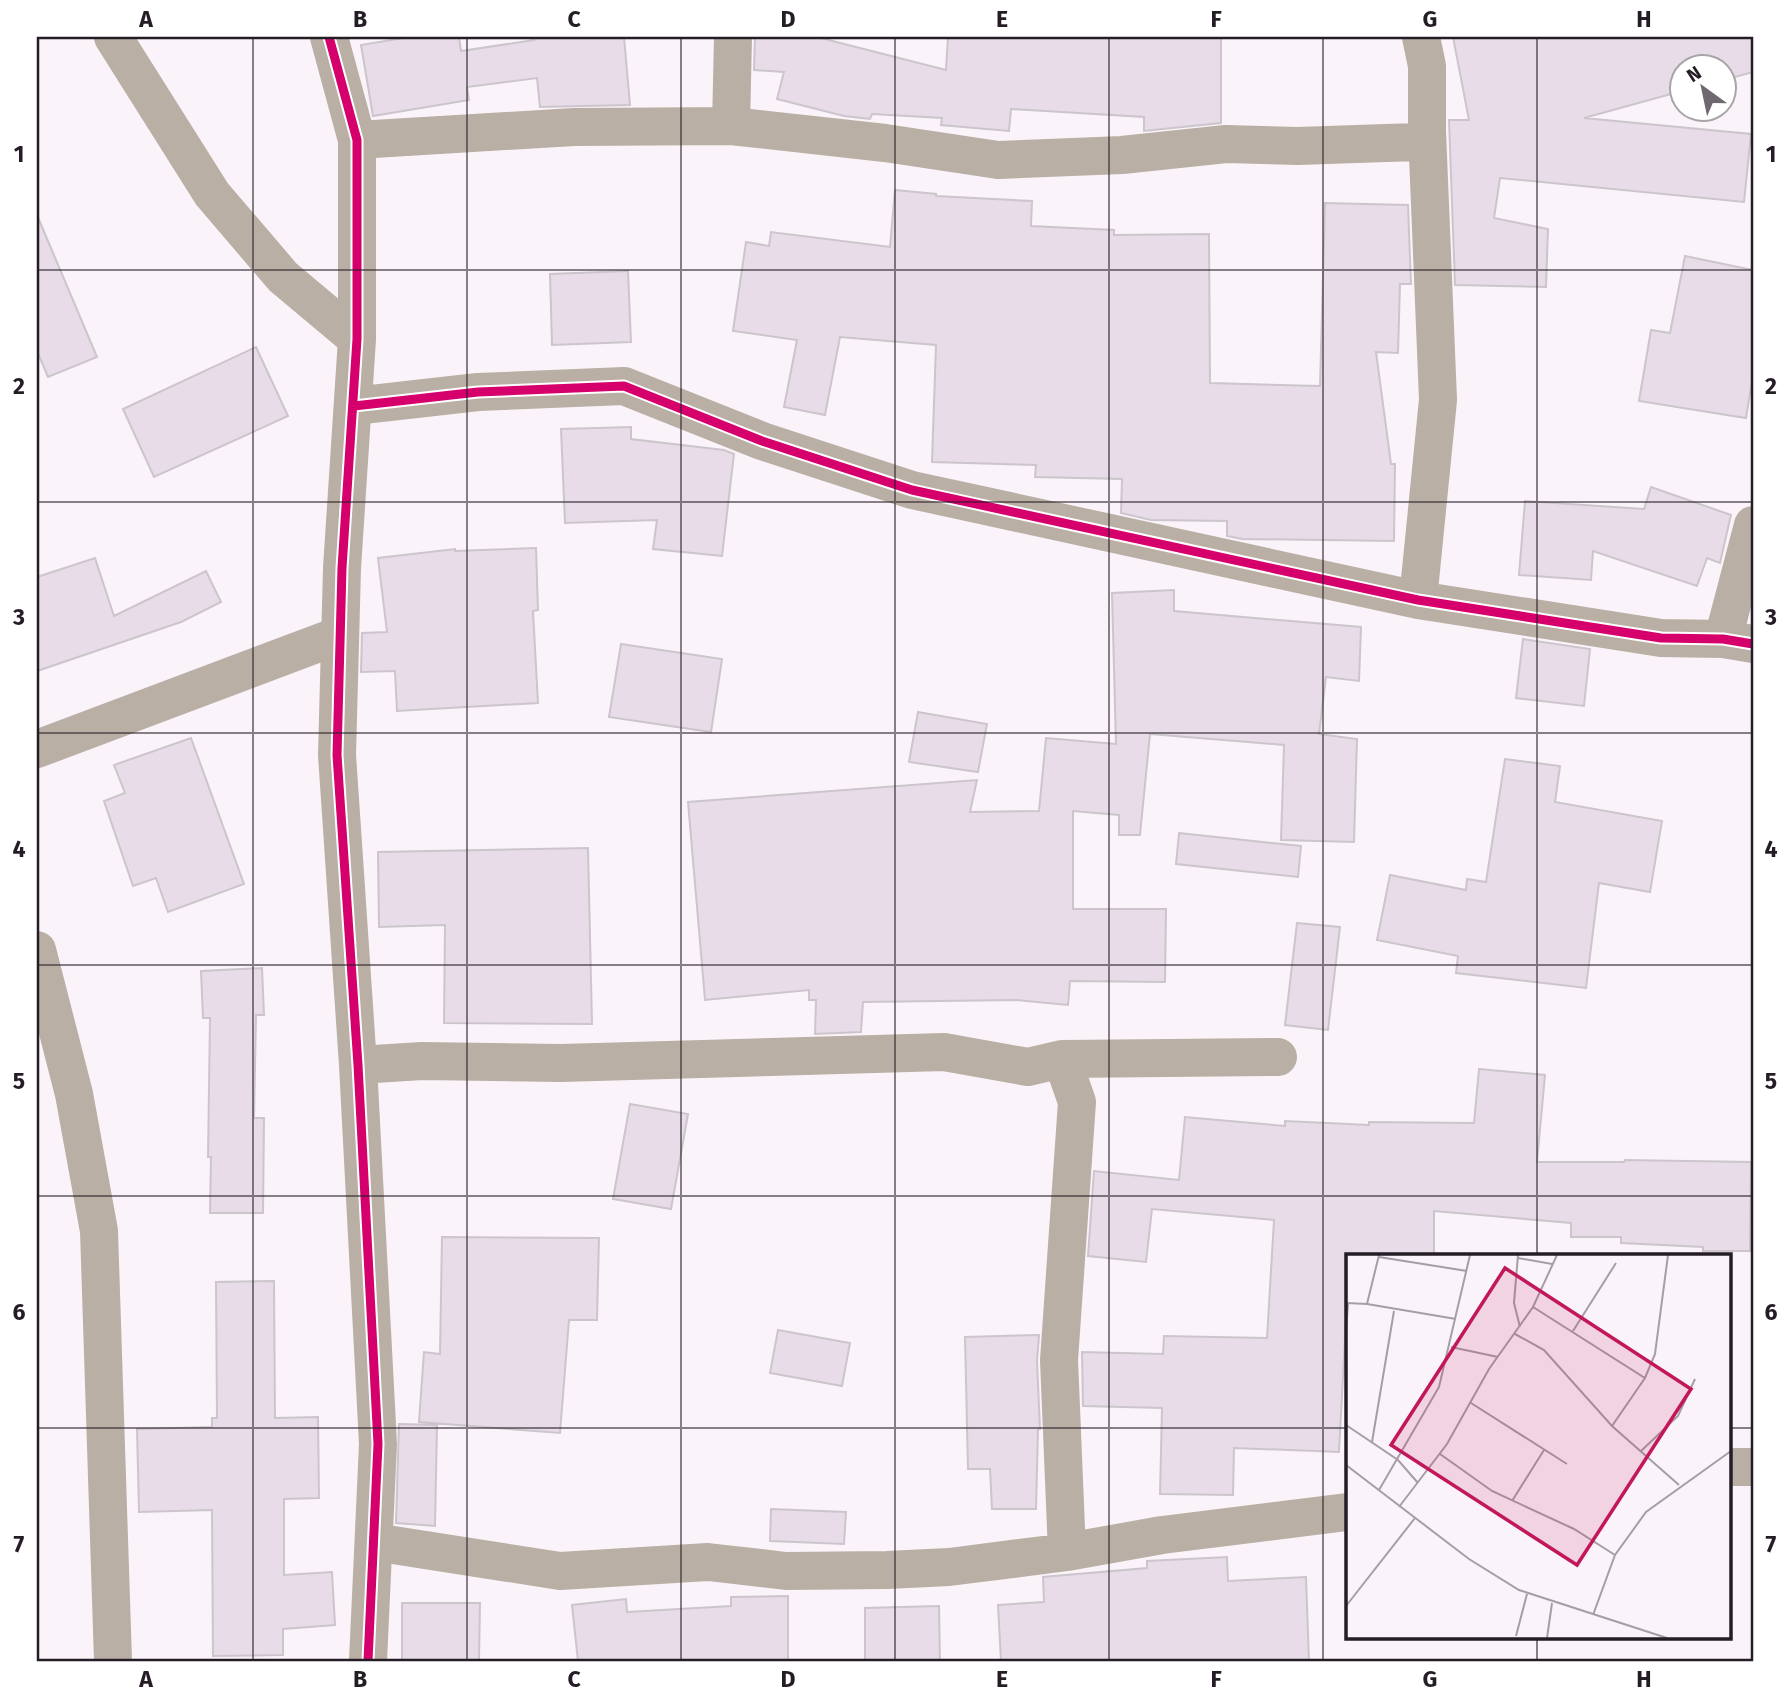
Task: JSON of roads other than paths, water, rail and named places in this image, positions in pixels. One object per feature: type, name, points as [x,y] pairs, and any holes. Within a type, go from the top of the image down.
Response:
[{"type":"street","points":[[113,37],[212,194],[283,277],[357,339]]},
{"type":"street","points":[[330,37],[357,140],[357,339],[340,635],[337,755],[358,1065],[377,1444],[368,1661]]},
{"type":"street","points":[[730,126],[733,37]]},
{"type":"street","points":[[1418,600],[1438,400],[1427,131],[1427,66],[1421,37]]},
{"type":"street","points":[[357,140],[574,127],[730,126],[885,143],[998,160],[1122,155],[1226,144],[1298,146],[1416,142],[1427,131]]},
{"type":"street","points":[[354,407],[478,392],[624,386],[762,441],[912,490],[1418,600],[1661,638],[1738,641],[1753,525]]},
{"type":"street","points":[[37,749],[340,635]]},
{"type":"street","points":[[37,950],[74,1094],[100,1231],[113,1661]]},
{"type":"street","points":[[358,1065],[422,1061],[561,1063],[944,1052],[1028,1067],[1062,1059],[1278,1057]]},
{"type":"street","points":[[1062,1059],[1077,1102],[1059,1360],[1067,1552]]},
{"type":"street","points":[[1730,1467],[1753,1466]]},
{"type":"street","points":[[374,1542],[560,1571],[708,1562],[786,1571],[887,1570],[949,1567],[1067,1552],[1162,1535],[1346,1512]]}]
